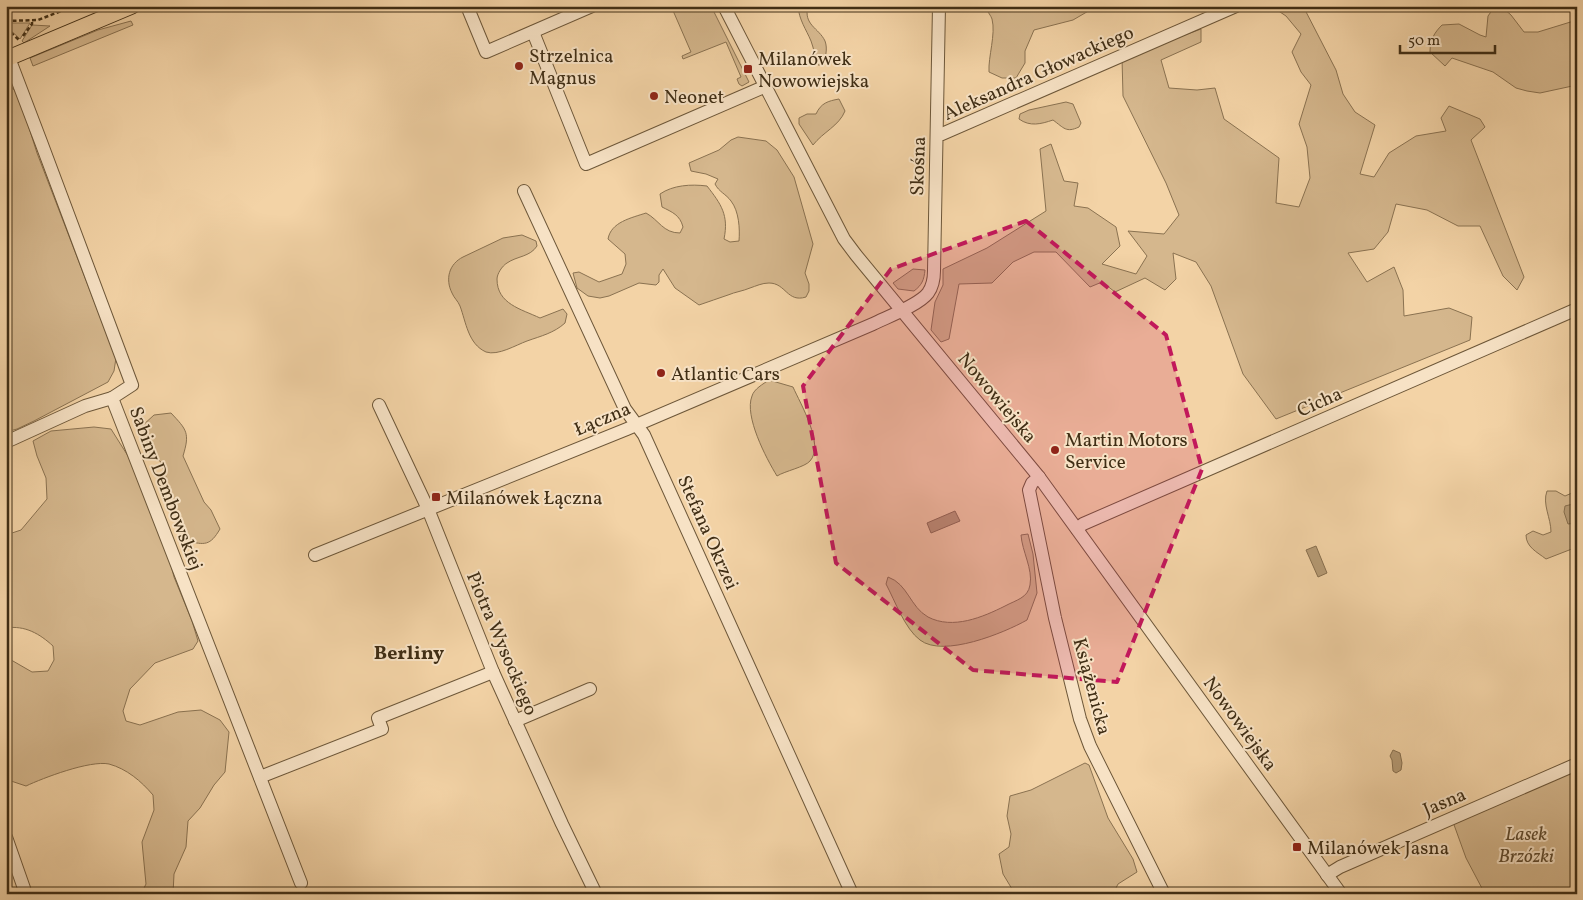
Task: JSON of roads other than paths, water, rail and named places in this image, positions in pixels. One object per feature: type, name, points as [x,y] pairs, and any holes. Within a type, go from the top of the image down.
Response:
[{"type":"main road","points":[[7,58],[132,6]]},
{"type":"street","points":[[467,6],[486,52],[592,6]]},
{"type":"street","name":"Nowowiejska","points":[[724,6],[844,239],[1039,477],[1341,894]]},
{"type":"street","name":"Skośna","points":[[902,311],[924,297],[933,284],[939,6]]},
{"type":"street","name":"Aleksandra Głowackiego","points":[[937,134],[942,134],[1236,6]]},
{"type":"street","points":[[533,32],[586,164],[766,86]]},
{"type":"street","name":"Sabiny Dembowskiej","points":[[7,58],[42,142],[132,385],[112,398],[302,883]]},
{"type":"street","name":"Stefana Okrzei","points":[[524,191],[625,409],[637,424],[652,453],[852,894]]},
{"type":"street","name":"Cicha","points":[[1076,529],[1083,524],[1577,309]]},
{"type":"street","name":"Łączna","points":[[315,555],[637,424],[902,311]]},
{"type":"street","points":[[6,442],[85,406],[112,398]]},
{"type":"street","name":"Piotra Wysockiego","points":[[379,404],[428,509],[493,672],[596,894]]},
{"type":"street","name":"Książenicka","points":[[1039,477],[1032,483],[1029,490],[1053,609],[1080,719],[1090,746],[1164,894]]},
{"type":"street","points":[[260,777],[382,729],[378,718],[493,672]]},
{"type":"street","points":[[515,721],[590,689]]},
{"type":"street","name":"Jasna","points":[[1327,875],[1340,867],[1577,764]]},
{"type":"street","points":[[6,837],[26,894]]},
{"type":"place","name":"Strzelnica Magnus","points":[[519,66]]},
{"type":"place","name":"Milanówek Nowowiejska","points":[[748,69]]},
{"type":"place","name":"Neonet","points":[[654,96]]},
{"type":"place","name":"Atlantic Cars","points":[[661,373]]},
{"type":"place","name":"Martin Motors Service","points":[[1055,450]]},
{"type":"place","name":"Milanówek Łączna","points":[[436,497]]},
{"type":"place","name":"Milanówek Jasna","points":[[1297,847]]},
{"type":"district","name":"Berliny","points":[[409,652]]},
{"type":"park label","name":"Lasek Brzózki","points":[[1526,844]]}]
